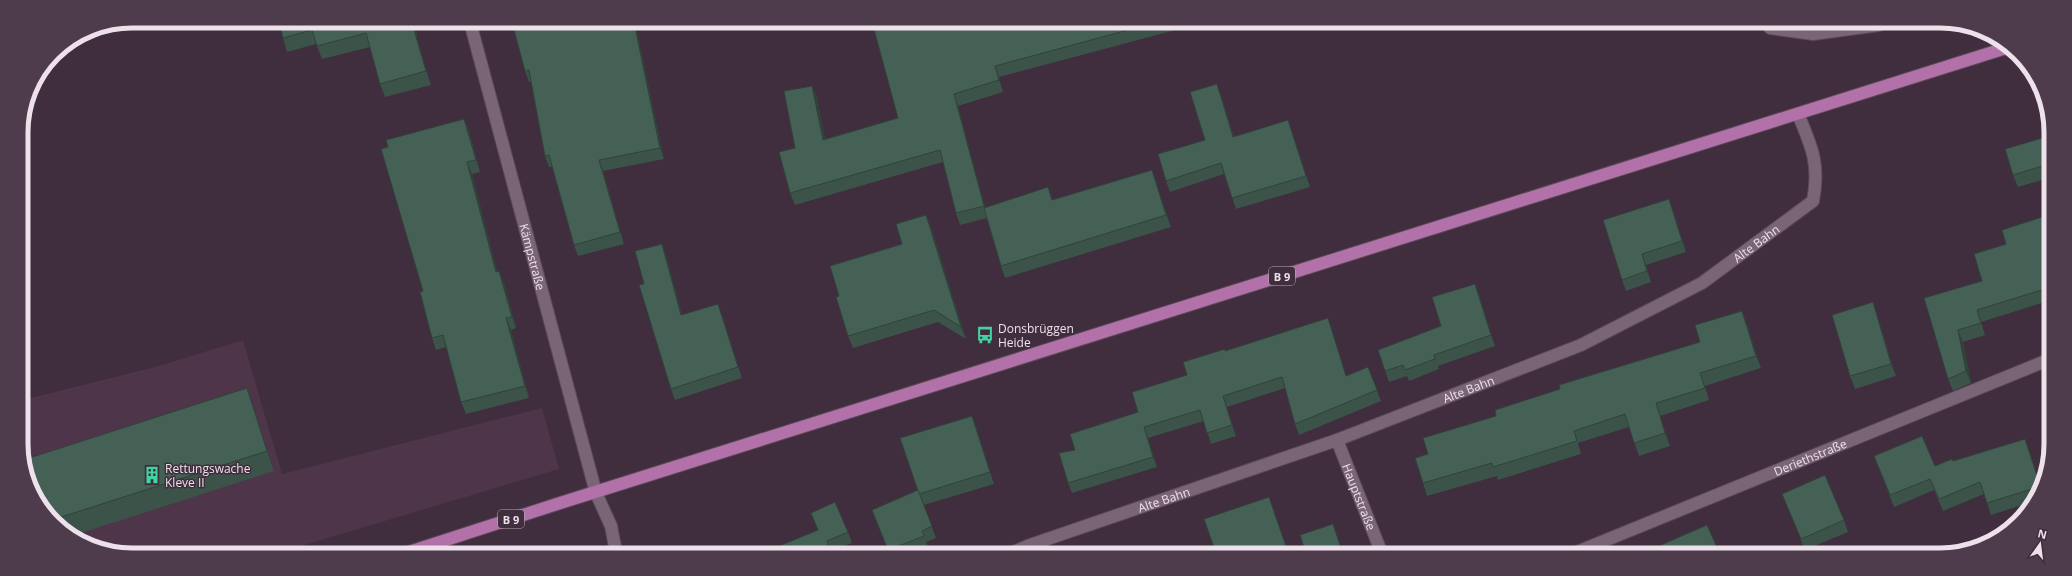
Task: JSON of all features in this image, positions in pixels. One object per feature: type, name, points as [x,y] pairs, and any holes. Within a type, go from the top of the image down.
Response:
[{"type":"main road","name":"B 9","points":[[422,548],[2003,49]]},
{"type":"street","name":"Kämpstraße","points":[[472,28],[596,493],[611,526],[615,548]]},
{"type":"street","points":[[1770,28],[1813,34],[1853,28]]},
{"type":"street","name":"Alte Bahn","points":[[1024,548],[1337,440],[1581,345],[1702,283],[1813,202],[1817,181],[1813,148],[1798,114]]},
{"type":"street","name":"Deriethstraße","points":[[1587,548],[2044,362]]},
{"type":"street","name":"Hauptstraße","points":[[1337,440],[1380,548]]},
{"type":"shaded area","points":[[243,340],[282,474],[542,408],[559,469],[294,548],[132,548],[112,546],[86,537],[69,527],[58,518],[42,496],[34,477],[28,451],[28,399],[159,366]]},
{"type":"building","points":[[281,28],[414,28],[426,71],[380,84],[366,33],[317,46],[312,30],[283,38]]},
{"type":"building","points":[[523,28],[635,28],[660,148],[599,160],[620,232],[574,245],[549,155],[545,156],[529,70],[525,71],[514,30]]},
{"type":"building","points":[[874,28],[1136,28],[995,66],[999,80],[954,94],[984,206],[956,213],[940,150],[790,193],[779,152],[795,148],[784,91],[812,86],[823,140],[898,118]]},
{"type":"building","points":[[1217,84],[1233,137],[1288,120],[1306,176],[1232,198],[1221,163],[1166,181],[1158,154],[1205,140],[1190,92]]},
{"type":"building","points":[[464,119],[476,160],[467,162],[496,272],[499,271],[512,317],[506,318],[525,386],[461,402],[443,335],[432,338],[420,292],[423,291],[381,149],[388,147],[386,140]]},
{"type":"building","points":[[2044,137],[2044,166],[2013,175],[2005,149]]},
{"type":"building","points":[[1152,170],[1166,215],[1001,266],[984,208],[1048,187],[1052,200]]},
{"type":"building","points":[[1669,199],[1682,241],[1642,254],[1647,271],[1622,280],[1603,220]]},
{"type":"building","points":[[926,215],[961,327],[934,310],[848,336],[836,297],[839,296],[830,266],[902,244],[896,224]]},
{"type":"building","points":[[2044,216],[2044,289],[1977,310],[1981,323],[1958,330],[1966,371],[1948,379],[1924,298],[1982,281],[1974,254],[2006,244],[2002,230]]},
{"type":"building","points":[[662,244],[681,315],[718,304],[738,367],[671,389],[639,285],[644,284],[635,251]]},
{"type":"building","points":[[1475,284],[1491,335],[1434,355],[1435,359],[1405,370],[1403,365],[1385,371],[1378,350],[1441,326],[1432,297]]},
{"type":"building","points":[[1873,302],[1891,364],[1850,376],[1832,315]]},
{"type":"building","points":[[1742,311],[1756,356],[1700,373],[1705,388],[1656,403],[1665,433],[1634,443],[1625,414],[1574,431],[1577,441],[1493,467],[1492,463],[1423,483],[1415,458],[1428,454],[1423,438],[1496,416],[1495,410],[1560,389],[1559,385],[1700,342],[1695,325]]},
{"type":"building","points":[[1328,318],[1346,376],[1368,367],[1377,390],[1295,424],[1282,377],[1223,396],[1232,425],[1207,433],[1200,410],[1144,427],[1153,457],[1068,483],[1059,453],[1075,450],[1070,434],[1138,412],[1132,392],[1187,375],[1183,362],[1225,349],[1225,351]]},
{"type":"building","name":"Rettungswache Kleve II","points":[[247,388],[267,451],[58,518],[49,507],[39,490],[29,458]]},
{"type":"building","points":[[972,416],[990,472],[919,494],[900,438]]},
{"type":"building","points":[[1922,436],[1935,466],[1952,459],[1953,461],[2025,439],[2038,478],[2034,488],[1987,503],[1980,482],[1939,499],[1930,479],[1890,495],[1874,456]]},
{"type":"building","points":[[1825,475],[1844,520],[1801,539],[1782,494]]},
{"type":"building","points":[[918,490],[932,526],[922,531],[924,536],[893,548],[887,548],[872,510]]},
{"type":"building","points":[[1269,497],[1287,548],[1214,548],[1204,519]]},
{"type":"building","points":[[835,502],[848,532],[827,541],[829,548],[774,548],[818,530],[811,513]]},
{"type":"building","points":[[1333,524],[1341,548],[1304,548],[1300,535]]},
{"type":"building","points":[[1707,525],[1717,548],[1654,548]]},
{"type":"building","points":[[1629,545],[1630,548],[1622,548]]},
{"type":"place","name":"Donsbrüggen Heide","points":[[985,335]]},
{"type":"place","name":"Rettungswache Kleve II","points":[[152,475]]}]
